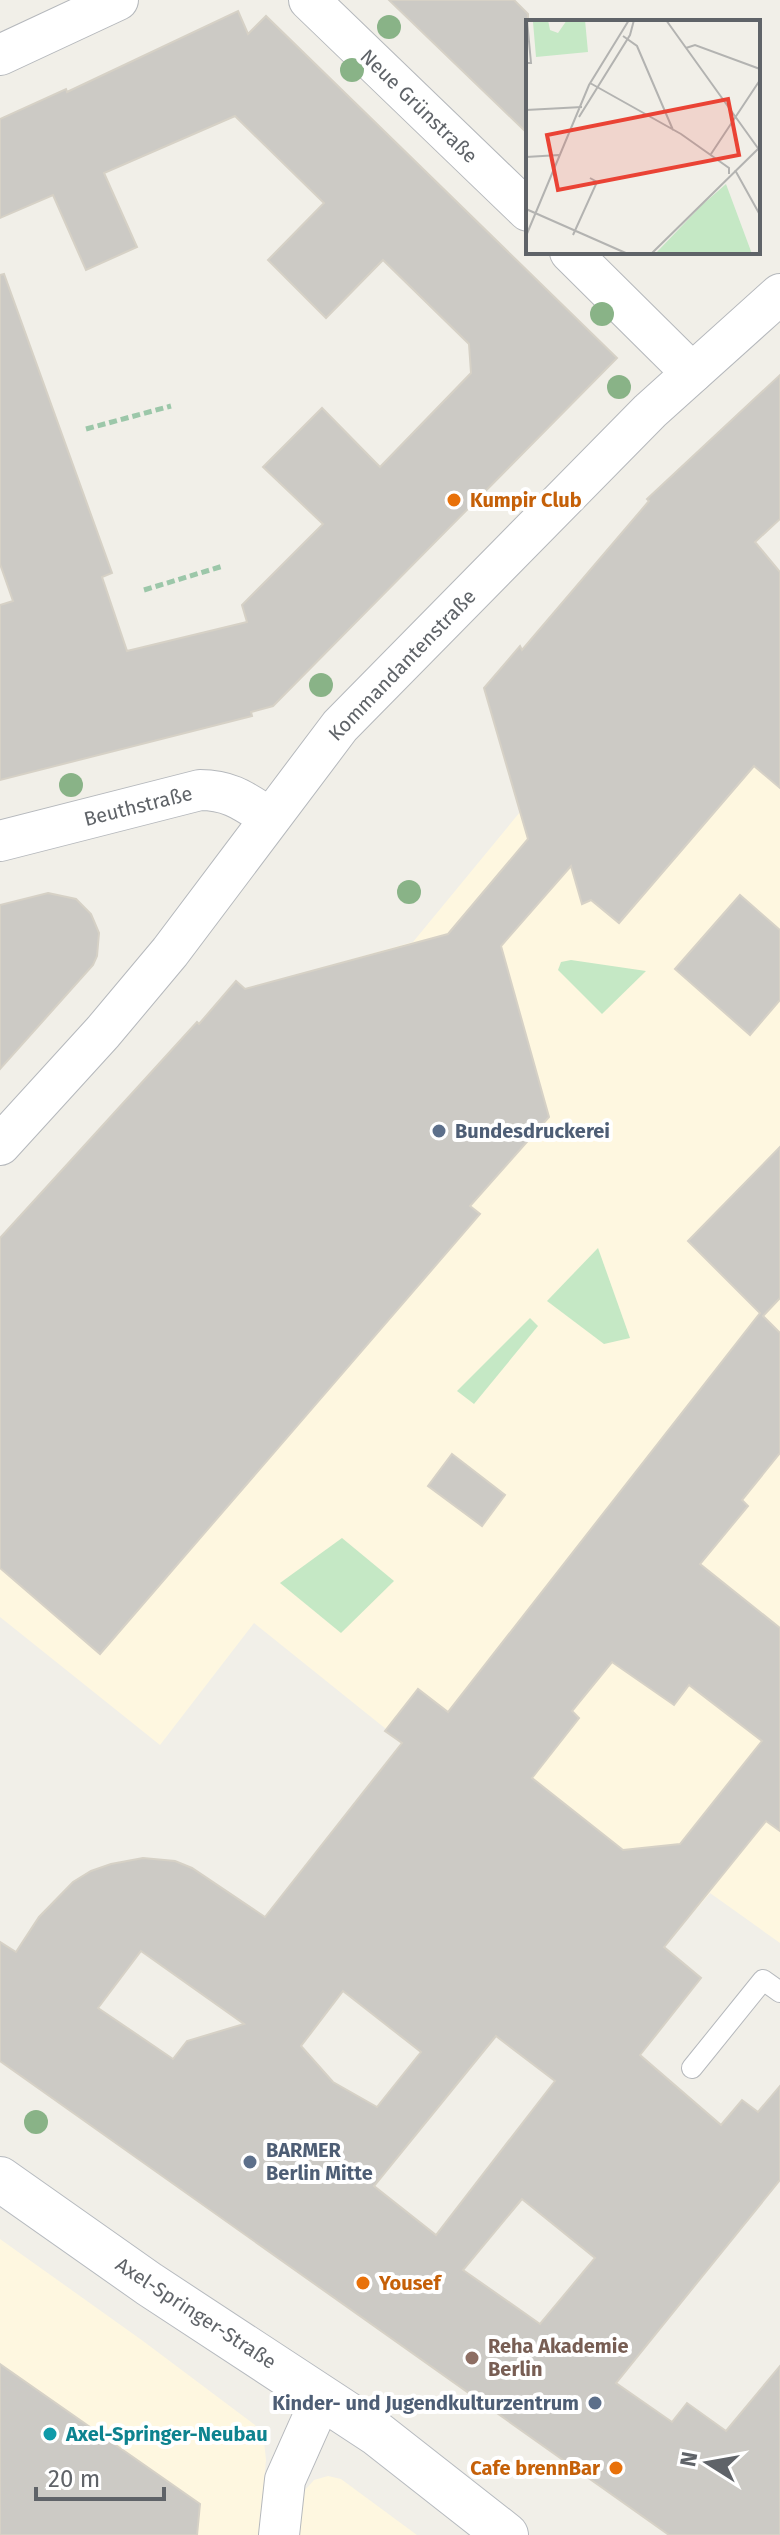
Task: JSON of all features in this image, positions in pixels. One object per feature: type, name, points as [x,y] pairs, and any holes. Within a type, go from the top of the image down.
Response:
[{"type":"main road","name":"Axel-Springer-Straße","points":[[0,2179],[149,2284],[376,2433],[506,2535]]},
{"type":"street","points":[[0,55],[118,0]]},
{"type":"street","name":"Neue Grünstraße","points":[[309,0],[526,209]]},
{"type":"street","points":[[572,254],[692,373]]},
{"type":"street","name":"Kommandantenstraße","points":[[0,1145],[154,972],[340,726],[650,411],[780,294]]},
{"type":"street","name":"Beuthstraße","points":[[0,841],[200,790],[221,790],[239,797],[270,818]]},
{"type":"street","points":[[279,2535],[285,2480],[322,2397]]},
{"type":"lane","points":[[692,2068],[763,1980],[780,1992]]},
{"type":"path","points":[[86,429],[171,406]]},
{"type":"path","points":[[144,590],[223,566]]},
{"type":"shaded area","name":"Bundesdruckerei","points":[[649,501],[780,648],[780,1943],[710,1893],[691,1915],[670,1900],[447,1778],[254,1623],[160,1745],[0,1617],[0,1238],[236,981],[246,989],[413,942],[520,812],[484,688],[520,646],[522,649]]},
{"type":"shaded area","points":[[0,2239],[255,2425],[264,2441],[266,2460],[259,2535],[0,2535]]},
{"type":"shaded area","points":[[328,2476],[341,2479],[417,2535],[298,2535],[304,2491],[314,2480]]},
{"type":"green space","points":[[571,960],[646,971],[602,1014],[558,970],[561,962]]},
{"type":"green space","points":[[598,1248],[630,1338],[604,1344],[547,1301]]},
{"type":"green space","points":[[530,1318],[538,1326],[474,1404],[457,1391]]},
{"type":"green space","points":[[342,1538],[394,1581],[341,1633],[280,1583]]},
{"type":"building","points":[[389,0],[514,0],[528,14],[526,132]]},
{"type":"building","points":[[238,11],[248,34],[266,16],[617,358],[273,706],[251,712],[252,716],[0,780],[0,605],[13,601],[0,564],[0,275],[4,274],[112,573],[102,577],[127,651],[247,622],[242,605],[323,524],[263,467],[322,408],[380,467],[471,373],[469,344],[383,260],[326,318],[268,260],[324,203],[235,116],[104,173],[137,247],[86,270],[53,195],[0,218],[0,119],[66,89],[67,92]]},
{"type":"building","points":[[780,375],[780,519],[755,542],[780,572],[780,788],[754,766],[619,923],[591,900],[582,904],[571,866],[501,946],[549,1117],[470,1206],[480,1214],[100,1654],[0,1568],[0,1238],[236,981],[245,989],[448,934],[528,839],[484,688],[520,646],[522,650],[649,501],[647,499]]},
{"type":"building","points":[[48,893],[76,899],[91,914],[99,933],[97,956],[93,965],[0,1069],[0,905]]},
{"type":"building","points":[[740,895],[780,930],[780,1000],[750,1035],[675,969]]},
{"type":"building","points":[[780,1147],[780,1298],[763,1316],[780,1333],[780,1453],[742,1500],[748,1506],[700,1564],[780,1628],[780,1831],[766,1821],[664,1947],[701,1978],[640,2055],[721,2125],[742,2100],[758,2112],[780,2086],[780,2180],[616,2383],[672,2422],[687,2403],[726,2431],[780,2366],[780,2535],[669,2535],[0,2061],[0,1942],[16,1952],[39,1917],[73,1882],[111,1864],[143,1858],[175,1861],[192,1868],[265,1917],[402,1743],[385,1731],[418,1689],[448,1712],[760,1313],[688,1241]],"holes":[[[612,1662],[674,1705],[689,1685],[762,1741],[680,1844],[623,1850],[532,1778],[579,1718],[572,1711]],[[141,1951],[244,2024],[187,2041],[173,2059],[98,2008]],[[343,1991],[421,2052],[377,2107],[333,2082],[301,2046]],[[496,2036],[555,2081],[436,2235],[374,2186]],[[522,2199],[595,2258],[540,2324],[463,2270]]]},
{"type":"building","points":[[452,1454],[505,1495],[482,1526],[428,1486]]},
{"type":"building","name":"Axel-Springer-Neubau","points":[[0,2364],[200,2504],[197,2535],[0,2535]]},
{"type":"place","name":"Kumpir Club","points":[[454,500]]},
{"type":"place","name":"Bundesdruckerei","points":[[439,1131]]},
{"type":"place","name":"BARMER Berlin Mitte","points":[[250,2162]]},
{"type":"place","name":"Yousef","points":[[363,2283]]},
{"type":"place","name":"Reha Akademie Berlin","points":[[472,2358]]},
{"type":"place","name":"Kinder- und Jugendkulturzentrum","points":[[595,2403]]},
{"type":"place","name":"Axel-Springer-Neubau","points":[[50,2434]]},
{"type":"place","name":"Cafe brennBar","points":[[616,2468]]}]
